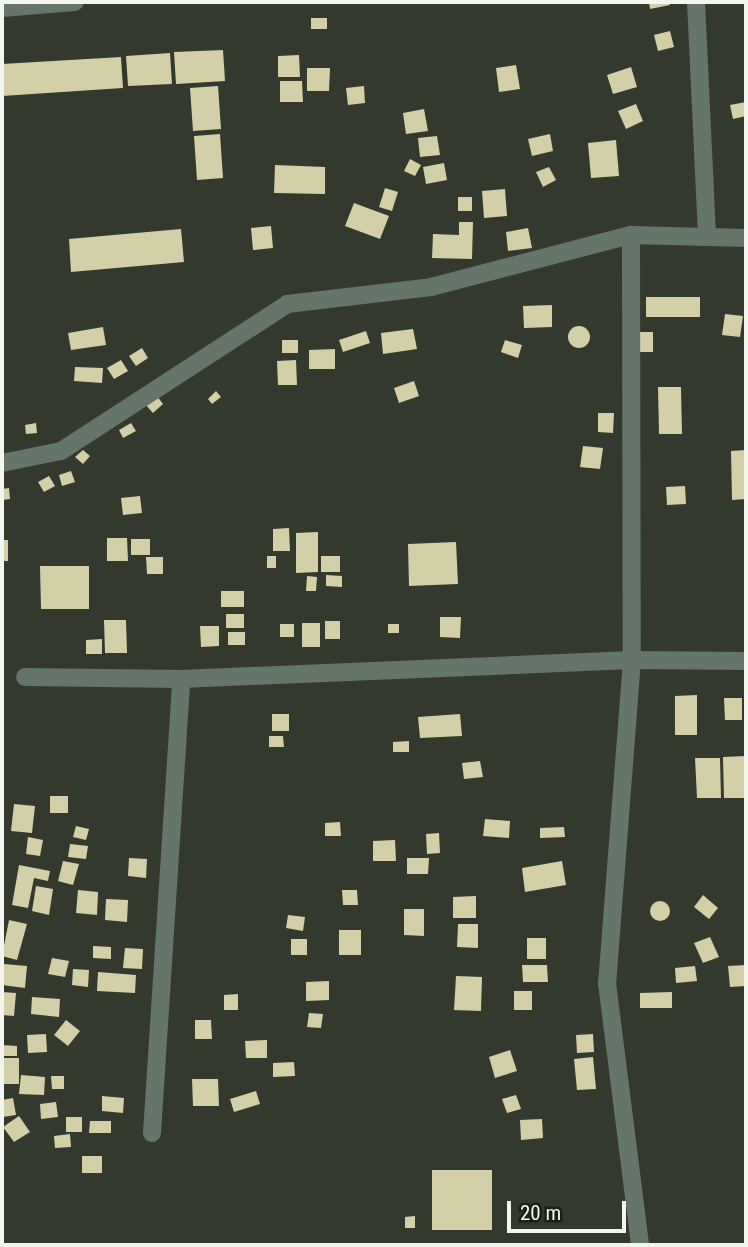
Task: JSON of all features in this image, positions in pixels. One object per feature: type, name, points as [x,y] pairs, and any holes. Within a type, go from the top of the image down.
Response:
[{"type":"street","points":[[2,8],[75,2]]},
{"type":"street","points":[[696,2],[707,237]]},
{"type":"street","points":[[631,235],[632,660],[607,983],[640,1245]]},
{"type":"street","points":[[2,463],[61,451],[287,304],[431,287],[631,235],[746,238]]},
{"type":"street","points":[[24,677],[181,679],[632,660],[746,661]]},
{"type":"street","points":[[152,1132],[181,679]]},
{"type":"building","points":[[649,2],[669,2],[670,5],[650,9]]},
{"type":"building","points":[[311,18],[327,18],[327,29],[311,29]]},
{"type":"building","points":[[670,31],[674,47],[658,51],[654,35]]},
{"type":"building","points":[[223,50],[225,81],[176,84],[174,52]]},
{"type":"building","points":[[170,53],[172,84],[128,86],[126,56]]},
{"type":"building","points":[[299,55],[300,77],[278,77],[278,56]]},
{"type":"building","points":[[121,57],[123,88],[2,96],[2,64]]},
{"type":"building","points":[[516,65],[520,89],[499,92],[496,68]]},
{"type":"building","points":[[631,67],[637,87],[613,94],[607,75]]},
{"type":"building","points":[[307,68],[330,68],[329,91],[307,91]]},
{"type":"building","points":[[280,81],[302,81],[303,102],[280,102]]},
{"type":"building","points":[[218,86],[221,129],[193,131],[190,88]]},
{"type":"building","points":[[364,86],[365,103],[348,105],[346,88]]},
{"type":"building","points":[[746,102],[746,116],[733,119],[730,105]]},
{"type":"building","points":[[636,104],[643,121],[626,129],[618,111]]},
{"type":"building","points":[[424,109],[428,131],[406,134],[403,113]]},
{"type":"building","points":[[220,134],[223,178],[197,180],[194,136]]},
{"type":"building","points":[[550,134],[553,151],[532,156],[528,139]]},
{"type":"building","points":[[437,136],[440,155],[420,157],[418,138]]},
{"type":"building","points":[[616,140],[619,176],[591,178],[588,143]]},
{"type":"building","points":[[410,159],[421,165],[415,176],[404,171]]},
{"type":"building","points":[[444,163],[447,180],[426,184],[423,167]]},
{"type":"building","points":[[275,165],[325,167],[325,194],[274,193]]},
{"type":"building","points":[[549,167],[556,180],[543,187],[536,172]]},
{"type":"building","points":[[385,188],[398,192],[392,211],[379,207]]},
{"type":"building","points":[[505,189],[507,216],[484,218],[482,191]]},
{"type":"building","points":[[458,197],[472,197],[472,211],[458,211]]},
{"type":"building","points":[[354,203],[389,216],[380,239],[345,226]]},
{"type":"building","points":[[459,222],[473,222],[472,259],[432,258],[433,234],[459,235]]},
{"type":"building","points":[[271,226],[273,248],[253,250],[251,228]]},
{"type":"building","points":[[528,228],[532,248],[508,251],[506,232]]},
{"type":"building","points":[[181,229],[184,262],[71,272],[69,239]]},
{"type":"building","points":[[646,297],[700,297],[700,317],[646,317]]},
{"type":"building","points":[[552,305],[552,327],[524,328],[523,306]]},
{"type":"building","points":[[725,314],[743,316],[740,337],[722,335]]},
{"type":"building","points":[[575,326],[583,326],[590,333],[590,341],[583,348],[575,348],[568,341],[568,333]]},
{"type":"building","points":[[103,327],[106,345],[71,350],[68,333]]},
{"type":"building","points":[[413,329],[417,349],[383,354],[381,333]]},
{"type":"building","points":[[366,331],[370,343],[343,352],[339,340]]},
{"type":"building","points":[[638,332],[653,332],[653,352],[638,352]]},
{"type":"building","points":[[282,340],[298,340],[298,353],[282,353]]},
{"type":"building","points":[[505,340],[522,345],[518,358],[501,352]]},
{"type":"building","points":[[142,348],[148,358],[136,366],[129,356]]},
{"type":"building","points":[[335,349],[335,369],[309,369],[309,350]]},
{"type":"building","points":[[121,360],[128,371],[114,379],[107,368]]},
{"type":"building","points":[[296,360],[297,385],[278,385],[277,361]]},
{"type":"building","points":[[75,367],[103,368],[102,383],[74,381]]},
{"type":"building","points":[[414,381],[419,396],[399,403],[394,388]]},
{"type":"building","points":[[658,387],[681,387],[682,434],[659,434]]},
{"type":"building","points":[[216,391],[221,397],[212,404],[208,399]]},
{"type":"building","points":[[156,395],[163,404],[153,413],[145,404]]},
{"type":"building","points":[[598,413],[614,413],[613,433],[598,432]]},
{"type":"building","points":[[36,423],[37,433],[26,434],[25,425]]},
{"type":"building","points":[[131,423],[136,431],[123,438],[119,430]]},
{"type":"building","points":[[583,446],[603,448],[600,469],[580,467]]},
{"type":"building","points":[[83,450],[90,456],[83,464],[75,457]]},
{"type":"building","points":[[746,450],[746,499],[732,500],[731,451]]},
{"type":"building","points":[[71,471],[75,482],[62,486],[59,475]]},
{"type":"building","points":[[49,476],[55,486],[44,492],[38,482]]},
{"type":"building","points":[[685,486],[686,504],[667,505],[666,487]]},
{"type":"building","points":[[9,488],[10,499],[2,500],[2,489]]},
{"type":"building","points":[[140,496],[142,513],[123,515],[121,498]]},
{"type":"building","points":[[289,528],[290,551],[273,551],[273,529]]},
{"type":"building","points":[[318,532],[318,572],[296,573],[296,533]]},
{"type":"building","points":[[107,538],[127,538],[128,561],[107,561]]},
{"type":"building","points":[[131,539],[150,539],[150,555],[131,555]]},
{"type":"building","points":[[2,540],[8,540],[8,561],[2,561]]},
{"type":"building","points":[[456,542],[458,584],[409,586],[408,544]]},
{"type":"building","points":[[267,556],[276,556],[276,568],[267,568]]},
{"type":"building","points":[[321,556],[340,556],[340,572],[321,572]]},
{"type":"building","points":[[146,557],[163,557],[163,574],[147,574]]},
{"type":"building","points":[[40,566],[89,566],[89,609],[41,609]]},
{"type":"building","points":[[326,575],[342,576],[342,587],[326,586]]},
{"type":"building","points":[[307,576],[317,577],[316,591],[306,591]]},
{"type":"building","points":[[221,591],[244,591],[244,607],[221,607]]},
{"type":"building","points":[[226,614],[244,614],[244,628],[226,628]]},
{"type":"building","points":[[440,617],[461,617],[460,638],[440,637]]},
{"type":"building","points":[[104,620],[126,620],[127,653],[105,653]]},
{"type":"building","points":[[325,621],[340,621],[340,639],[325,639]]},
{"type":"building","points":[[302,623],[320,623],[320,647],[302,647]]},
{"type":"building","points":[[280,624],[294,624],[294,637],[280,637]]},
{"type":"building","points":[[388,624],[399,624],[399,633],[388,633]]},
{"type":"building","points":[[200,626],[219,626],[219,646],[201,647]]},
{"type":"building","points":[[228,632],[245,632],[245,645],[228,645]]},
{"type":"building","points":[[102,639],[102,654],[86,654],[86,640]]},
{"type":"building","points":[[697,695],[697,735],[675,735],[675,696]]},
{"type":"building","points":[[724,698],[742,698],[742,720],[725,720]]},
{"type":"building","points":[[272,714],[289,714],[289,731],[272,731]]},
{"type":"building","points":[[460,714],[462,736],[420,738],[418,717]]},
{"type":"building","points":[[269,736],[283,736],[284,747],[269,747]]},
{"type":"building","points":[[409,741],[409,752],[393,752],[393,742]]},
{"type":"building","points":[[746,756],[746,798],[724,798],[723,757]]},
{"type":"building","points":[[695,758],[720,758],[721,798],[697,798]]},
{"type":"building","points":[[480,761],[483,777],[464,779],[462,763]]},
{"type":"building","points":[[50,796],[68,796],[68,813],[50,813]]},
{"type":"building","points":[[14,804],[35,806],[32,833],[11,831]]},
{"type":"building","points":[[485,819],[510,821],[509,838],[483,836]]},
{"type":"building","points":[[340,822],[341,836],[325,836],[325,823]]},
{"type":"building","points":[[76,826],[89,829],[86,840],[73,837]]},
{"type":"building","points":[[564,827],[565,837],[540,838],[540,828]]},
{"type":"building","points":[[439,833],[440,853],[427,854],[426,834]]},
{"type":"building","points":[[28,837],[43,840],[40,856],[26,854]]},
{"type":"building","points":[[395,840],[396,861],[373,861],[373,841]]},
{"type":"building","points":[[70,844],[88,846],[86,859],[68,857]]},
{"type":"building","points":[[129,858],[147,859],[146,878],[128,876]]},
{"type":"building","points":[[407,858],[429,858],[428,874],[407,874]]},
{"type":"building","points":[[63,861],[79,864],[73,885],[58,881]]},
{"type":"building","points":[[562,861],[566,885],[525,892],[522,868]]},
{"type":"building","points":[[19,865],[50,871],[48,881],[34,878],[28,908],[12,905]]},
{"type":"building","points":[[36,886],[53,889],[49,915],[32,911]]},
{"type":"building","points":[[78,890],[98,892],[97,915],[76,913]]},
{"type":"building","points":[[342,890],[357,890],[358,905],[343,905]]},
{"type":"building","points":[[703,895],[718,908],[709,919],[694,907]]},
{"type":"building","points":[[476,896],[476,918],[453,918],[453,897]]},
{"type":"building","points":[[106,899],[128,900],[127,922],[105,920]]},
{"type":"building","points":[[660,901],[667,904],[670,911],[667,918],[660,921],[653,918],[650,911],[653,904]]},
{"type":"building","points":[[404,909],[424,909],[424,936],[404,935]]},
{"type":"building","points":[[288,915],[305,917],[303,931],[286,928]]},
{"type":"building","points":[[9,920],[27,924],[17,960],[2,956]]},
{"type":"building","points":[[458,924],[478,924],[478,948],[457,947]]},
{"type":"building","points":[[339,930],[361,930],[361,955],[339,955]]},
{"type":"building","points":[[710,937],[719,957],[703,963],[694,943]]},
{"type":"building","points":[[527,938],[546,938],[546,959],[527,959]]},
{"type":"building","points":[[291,939],[307,939],[307,955],[291,955]]},
{"type":"building","points":[[93,946],[111,947],[111,959],[93,958]]},
{"type":"building","points":[[125,948],[143,949],[142,969],[123,968]]},
{"type":"building","points":[[52,958],[69,961],[65,977],[48,974]]},
{"type":"building","points":[[4,964],[27,966],[25,988],[2,985]]},
{"type":"building","points":[[522,965],[547,965],[548,982],[523,982]]},
{"type":"building","points":[[746,965],[746,986],[730,987],[728,966]]},
{"type":"building","points":[[695,966],[697,981],[676,983],[675,968]]},
{"type":"building","points":[[73,969],[89,970],[88,987],[72,985]]},
{"type":"building","points":[[98,972],[136,975],[135,993],[97,991]]},
{"type":"building","points":[[456,976],[482,977],[481,1011],[454,1010]]},
{"type":"building","points":[[329,981],[329,1000],[306,1001],[306,982]]},
{"type":"building","points":[[514,991],[532,991],[532,1010],[514,1010]]},
{"type":"building","points":[[2,992],[16,993],[14,1016],[2,1015]]},
{"type":"building","points":[[672,992],[672,1008],[640,1008],[640,993]]},
{"type":"building","points":[[238,994],[238,1010],[224,1010],[224,995]]},
{"type":"building","points":[[32,997],[60,999],[59,1017],[31,1014]]},
{"type":"building","points":[[309,1013],[323,1014],[321,1028],[307,1027]]},
{"type":"building","points":[[66,1020],[80,1031],[68,1046],[54,1035]]},
{"type":"building","points":[[195,1020],[211,1020],[212,1039],[195,1039]]},
{"type":"building","points":[[46,1034],[47,1052],[28,1053],[27,1035]]},
{"type":"building","points":[[593,1034],[594,1052],[577,1053],[576,1035]]},
{"type":"building","points":[[267,1040],[267,1058],[246,1058],[245,1041]]},
{"type":"building","points":[[2,1045],[17,1046],[17,1056],[2,1056]]},
{"type":"building","points":[[510,1050],[517,1071],[495,1078],[489,1057]]},
{"type":"building","points":[[593,1057],[596,1089],[577,1090],[574,1059]]},
{"type":"building","points":[[2,1058],[19,1058],[19,1084],[2,1084]]},
{"type":"building","points":[[294,1062],[295,1076],[273,1077],[273,1063]]},
{"type":"building","points":[[21,1075],[45,1077],[44,1095],[19,1094]]},
{"type":"building","points":[[51,1076],[64,1076],[64,1089],[52,1089]]},
{"type":"building","points":[[192,1079],[218,1079],[219,1106],[193,1106]]},
{"type":"building","points":[[256,1091],[260,1104],[234,1112],[230,1099]]},
{"type":"building","points":[[516,1095],[521,1109],[507,1113],[502,1099]]},
{"type":"building","points":[[102,1096],[124,1098],[123,1113],[102,1111]]},
{"type":"building","points":[[13,1098],[16,1115],[3,1117],[2,1100]]},
{"type":"building","points":[[56,1102],[58,1117],[41,1119],[40,1104]]},
{"type":"building","points":[[19,1116],[30,1132],[14,1142],[3,1127]]},
{"type":"building","points":[[66,1117],[82,1117],[82,1132],[66,1132]]},
{"type":"building","points":[[542,1119],[543,1138],[521,1140],[520,1120]]},
{"type":"building","points":[[90,1121],[111,1121],[111,1133],[89,1133]]},
{"type":"building","points":[[70,1134],[71,1147],[55,1148],[54,1136]]},
{"type":"building","points":[[82,1156],[102,1156],[102,1173],[82,1173]]},
{"type":"building","points":[[432,1170],[492,1170],[492,1230],[432,1230]]},
{"type":"building","points":[[415,1216],[415,1228],[405,1228],[405,1217]]}]
